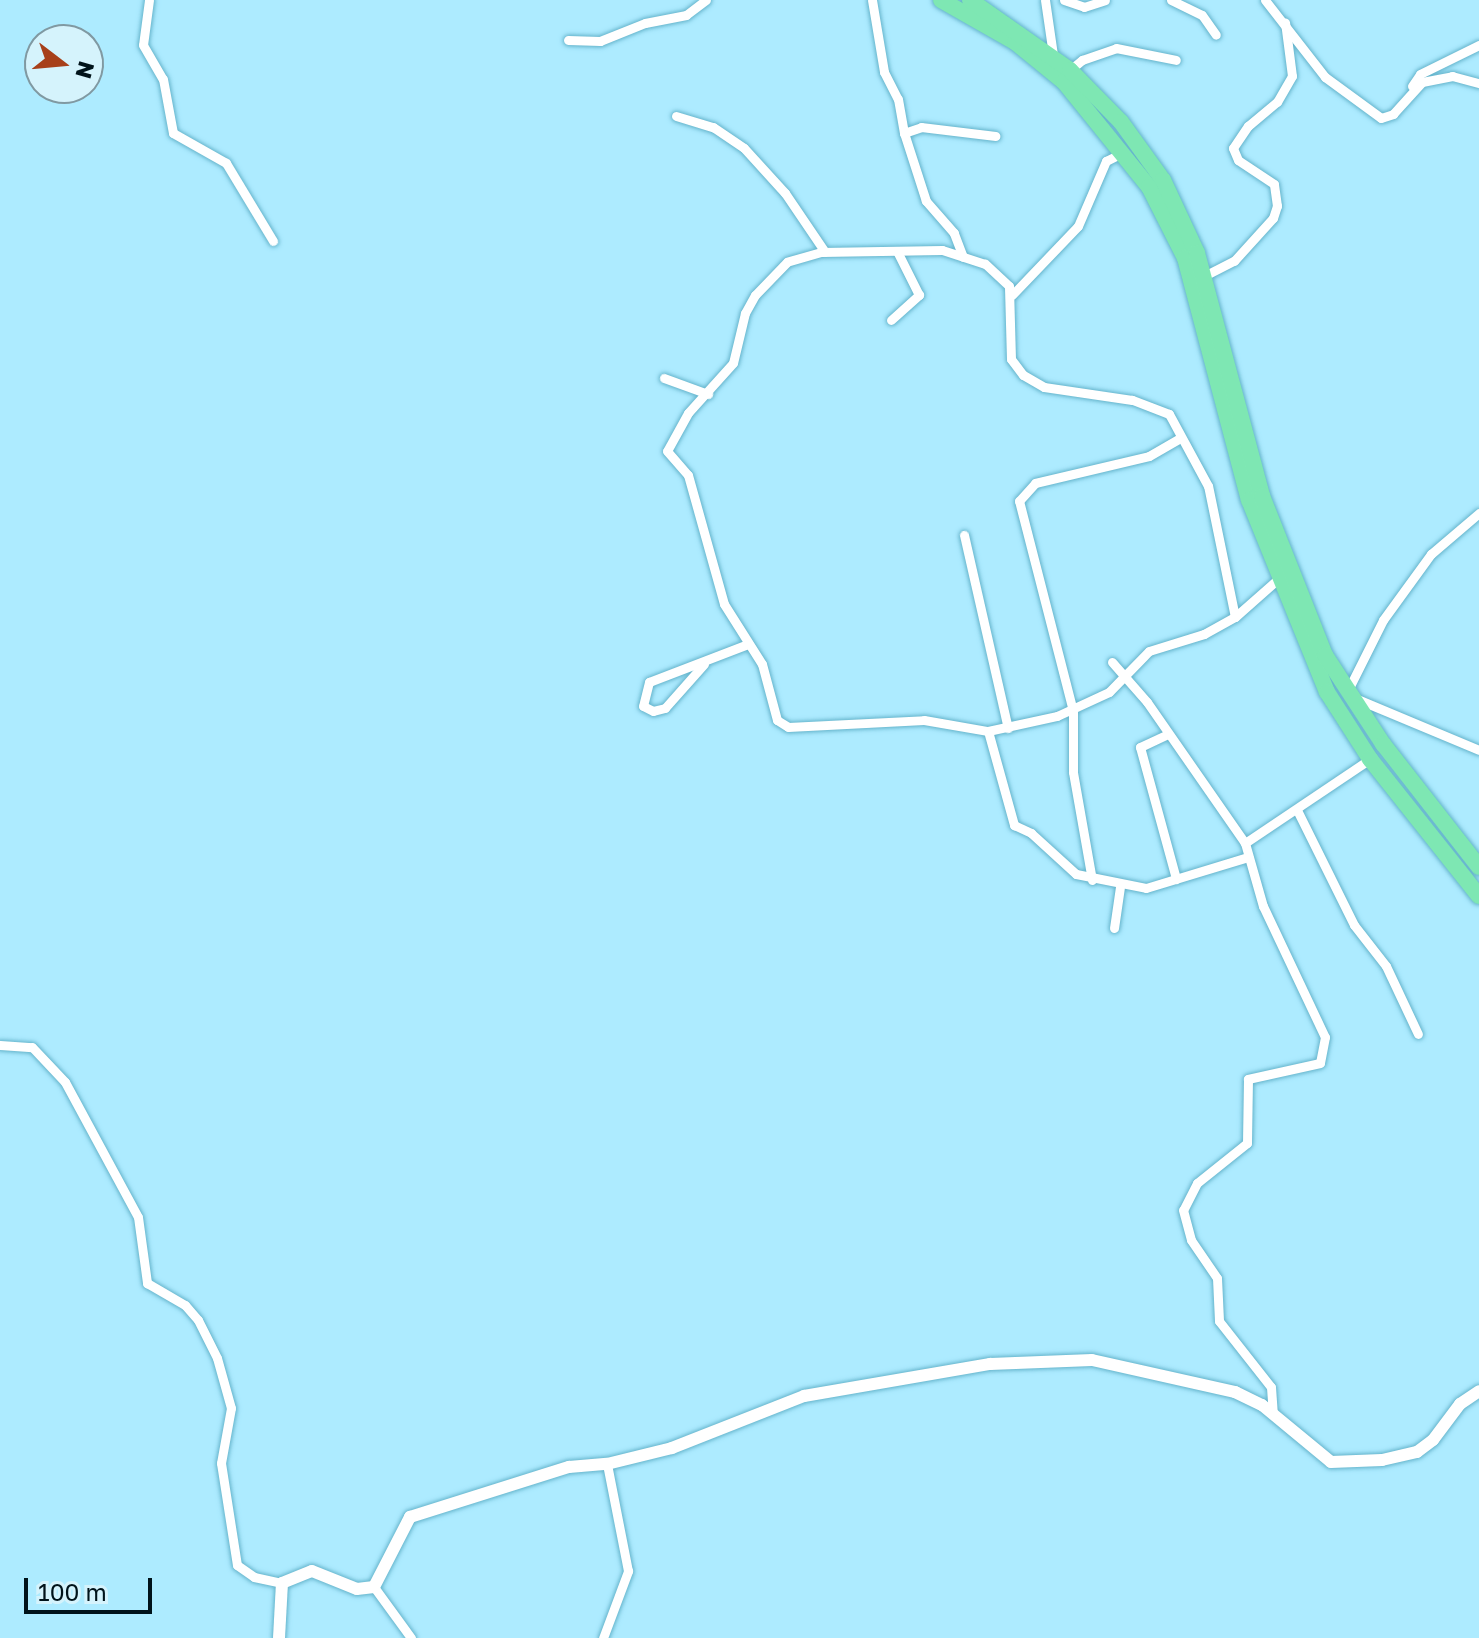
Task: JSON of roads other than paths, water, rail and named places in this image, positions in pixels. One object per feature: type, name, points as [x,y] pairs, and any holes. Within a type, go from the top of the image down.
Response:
[{"type":"highway","points":[[941,0],[1045,65],[1124,152],[1167,218],[1185,258],[1249,500],[1277,580],[1327,692],[1370,759],[1479,896]]},
{"type":"highway","points":[[970,0],[1053,55],[1070,70],[1121,122],[1163,180],[1204,276],[1262,496],[1293,583],[1347,693],[1479,867]]},
{"type":"street","points":[[149,0],[143,45],[168,92],[173,133],[226,163],[273,241]]},
{"type":"street","points":[[568,40],[600,41],[645,23],[686,15],[706,0]]},
{"type":"street","points":[[872,0],[884,72],[898,99],[904,133],[926,201],[954,233],[963,257]]},
{"type":"street","points":[[1045,0],[1053,55]]},
{"type":"street","points":[[1064,0],[1084,7],[1105,0]]},
{"type":"street","points":[[1171,0],[1202,15],[1216,35]]},
{"type":"street","points":[[1265,0],[1325,77],[1368,113],[1387,117],[1410,93],[1437,77],[1479,83]]},
{"type":"street","points":[[1204,276],[1234,261],[1273,218],[1278,194],[1274,184],[1238,160],[1233,148],[1248,126],[1277,102],[1292,76],[1285,22]]},
{"type":"street","points":[[1410,93],[1420,74],[1479,45]]},
{"type":"street","points":[[1070,70],[1082,60],[1116,48],[1176,60]]},
{"type":"street","points":[[676,116],[713,127],[744,148],[785,193],[825,252]]},
{"type":"street","points":[[904,133],[921,127],[995,136]]},
{"type":"street","points":[[1012,295],[1078,226],[1106,161],[1124,152]]},
{"type":"street","points":[[1235,617],[1208,486],[1169,414],[1151,405],[1052,389],[1023,375],[1011,359],[1012,295],[994,269],[942,250],[825,252],[787,262],[755,295],[733,363],[688,413],[667,451],[688,475],[724,604],[762,664],[777,720],[785,726],[822,728],[932,720],[988,731],[1073,711],[1127,676],[1149,651],[1204,634],[1235,617],[1277,580]]},
{"type":"street","points":[[891,320],[919,295],[897,251]]},
{"type":"street","points":[[664,378],[708,394]]},
{"type":"street","points":[[1092,880],[1073,772],[1073,711],[1021,495],[1035,483],[1149,456],[1180,438]]},
{"type":"street","points":[[1479,513],[1431,554],[1383,620],[1347,693],[1387,716],[1479,750]]},
{"type":"street","points":[[964,535],[1008,728]]},
{"type":"street","points":[[704,664],[665,708],[653,711],[643,706],[649,682],[704,664],[748,644]]},
{"type":"street","points":[[1112,662],[1127,676],[1245,843],[1263,906],[1325,1037],[1325,1055],[1320,1063],[1282,1075],[1248,1079],[1247,1143],[1197,1183],[1183,1210],[1191,1240],[1217,1278],[1219,1321],[1271,1387],[1273,1414]]},
{"type":"street","points":[[988,731],[1014,825],[1031,833],[1063,866],[1092,880],[1120,887],[1146,888],[1248,857]]},
{"type":"street","points":[[1168,734],[1140,747],[1176,879]]},
{"type":"street","points":[[1245,843],[1370,759]]},
{"type":"street","points":[[1297,810],[1354,925],[1386,966],[1418,1034]]},
{"type":"street","points":[[1114,928],[1120,887]]},
{"type":"street","points":[[0,1045],[32,1047],[65,1082],[138,1217],[147,1283],[185,1305],[198,1320],[229,1392],[231,1425],[221,1463],[237,1565],[254,1577],[282,1583],[312,1571],[357,1589],[374,1587]]},
{"type":"street","points":[[374,1587],[410,1517],[569,1467],[607,1464],[681,1445],[804,1396],[1055,1357],[1195,1380],[1243,1395],[1273,1414],[1331,1462],[1382,1460],[1417,1452],[1433,1440],[1460,1404],[1479,1391]]},
{"type":"street","points":[[603,1638],[628,1571],[607,1464]]},
{"type":"street","points":[[279,1638],[282,1583]]},
{"type":"street","points":[[374,1587],[411,1638]]}]
